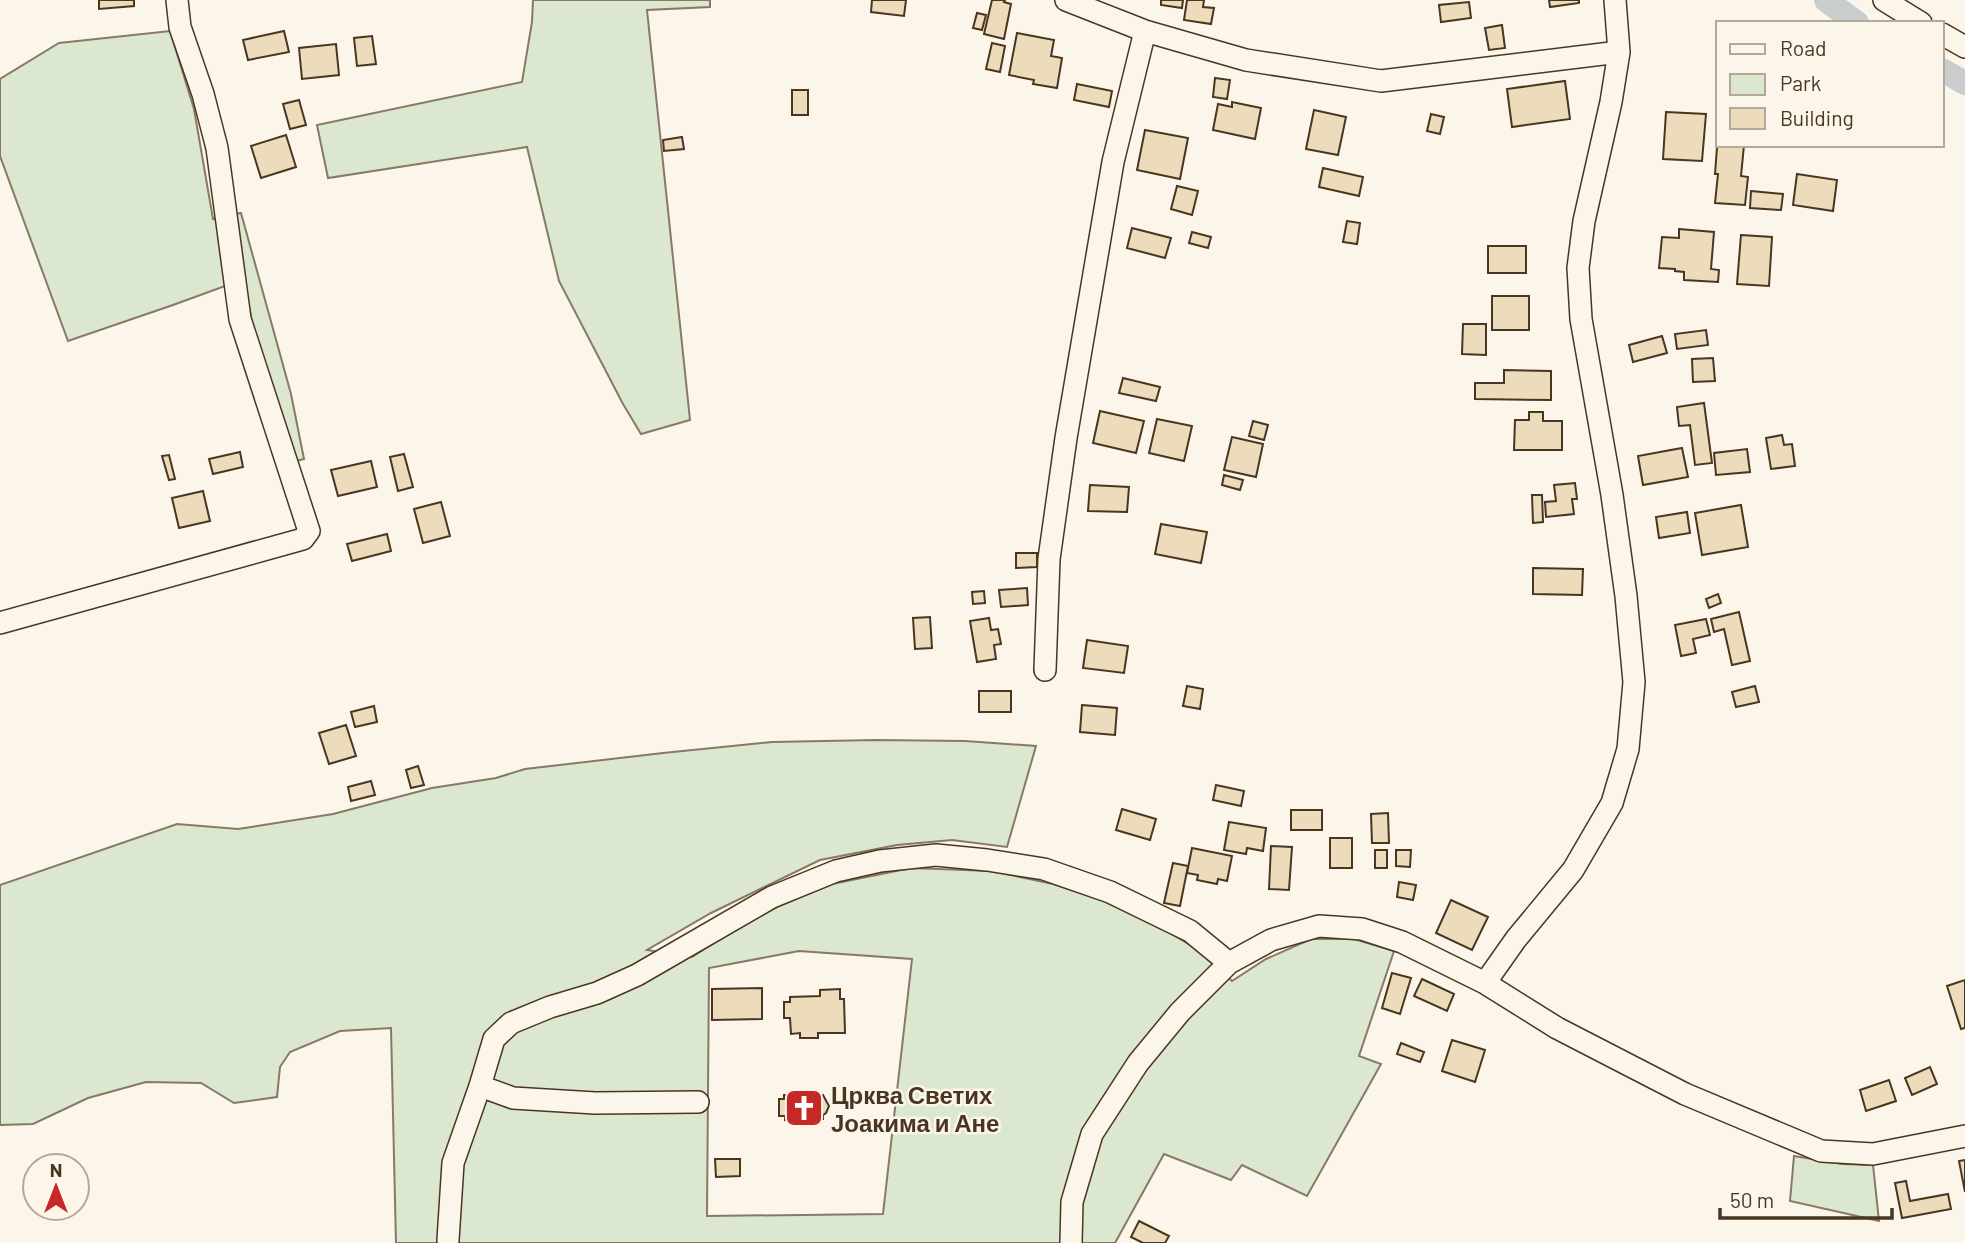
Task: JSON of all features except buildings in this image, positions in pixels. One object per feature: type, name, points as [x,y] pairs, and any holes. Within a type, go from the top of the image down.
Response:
[{"type":"street","points":[[0,623],[303,539],[309,531],[240,319],[217,148],[203,94],[180,27],[177,0]]},
{"type":"street","points":[[1066,0],[1145,31],[1246,60],[1381,81],[1619,52]]},
{"type":"street","points":[[1486,983],[1516,939],[1573,870],[1612,803],[1628,750],[1634,682],[1626,596],[1612,495],[1581,319],[1578,268],[1584,220],[1611,102],[1619,52],[1615,0]]},
{"type":"street","points":[[1884,0],[1918,21]]},
{"type":"street","points":[[1045,670],[1049,559],[1066,438],[1112,162],[1145,31]]},
{"type":"street","points":[[1944,35],[1965,47]]},
{"type":"street","points":[[448,1240],[453,1163],[494,1039],[511,1023],[550,1007],[597,993],[637,975],[772,897],[836,871],[880,861],[936,855],[1044,869],[1110,892],[1190,931],[1229,964]]},
{"type":"street","points":[[1071,1243],[1072,1202],[1092,1133],[1138,1063],[1180,1012],[1229,964],[1271,940],[1319,926],[1362,929],[1402,942],[1486,983],[1558,1028],[1685,1094],[1821,1151],[1873,1154],[1965,1136]]},
{"type":"street","points":[[480,1086],[513,1098],[595,1102],[698,1102]]},
{"type":"green space","points":[[533,0],[710,0],[710,7],[647,10],[690,420],[641,434],[623,404],[559,281],[527,147],[328,178],[317,125],[522,82]]},
{"type":"green space","points":[[170,31],[194,109],[213,219],[241,213],[291,394],[304,459],[296,461],[252,322],[244,279],[68,341],[0,156],[0,79],[59,43]]},
{"type":"green space","points":[[965,741],[1036,746],[1007,847],[952,840],[897,845],[820,860],[711,913],[647,950],[692,957],[758,915],[832,884],[911,868],[992,871],[1053,884],[1104,901],[1160,927],[1205,954],[1232,981],[1266,959],[1311,939],[1354,939],[1394,951],[1359,1056],[1381,1064],[1307,1196],[1242,1165],[1231,1180],[1164,1154],[1115,1243],[396,1243],[391,1028],[340,1031],[290,1052],[280,1067],[277,1097],[234,1103],[201,1083],[146,1082],[88,1098],[33,1124],[0,1125],[0,885],[177,824],[238,829],[333,814],[432,788],[496,778],[525,769],[772,742]],"holes":[[[799,951],[912,959],[883,1214],[707,1216],[709,968]]]},
{"type":"green space","points":[[1794,1156],[1842,1164],[1873,1165],[1879,1221],[1790,1201]]},
{"type":"waterway","points":[[1826,0],[1854,21]]},
{"type":"waterway","points":[[1944,71],[1965,83]]},
{"type":"place","name":"Црква Светих Јоакима и Ане","points":[[804,1108]]}]
